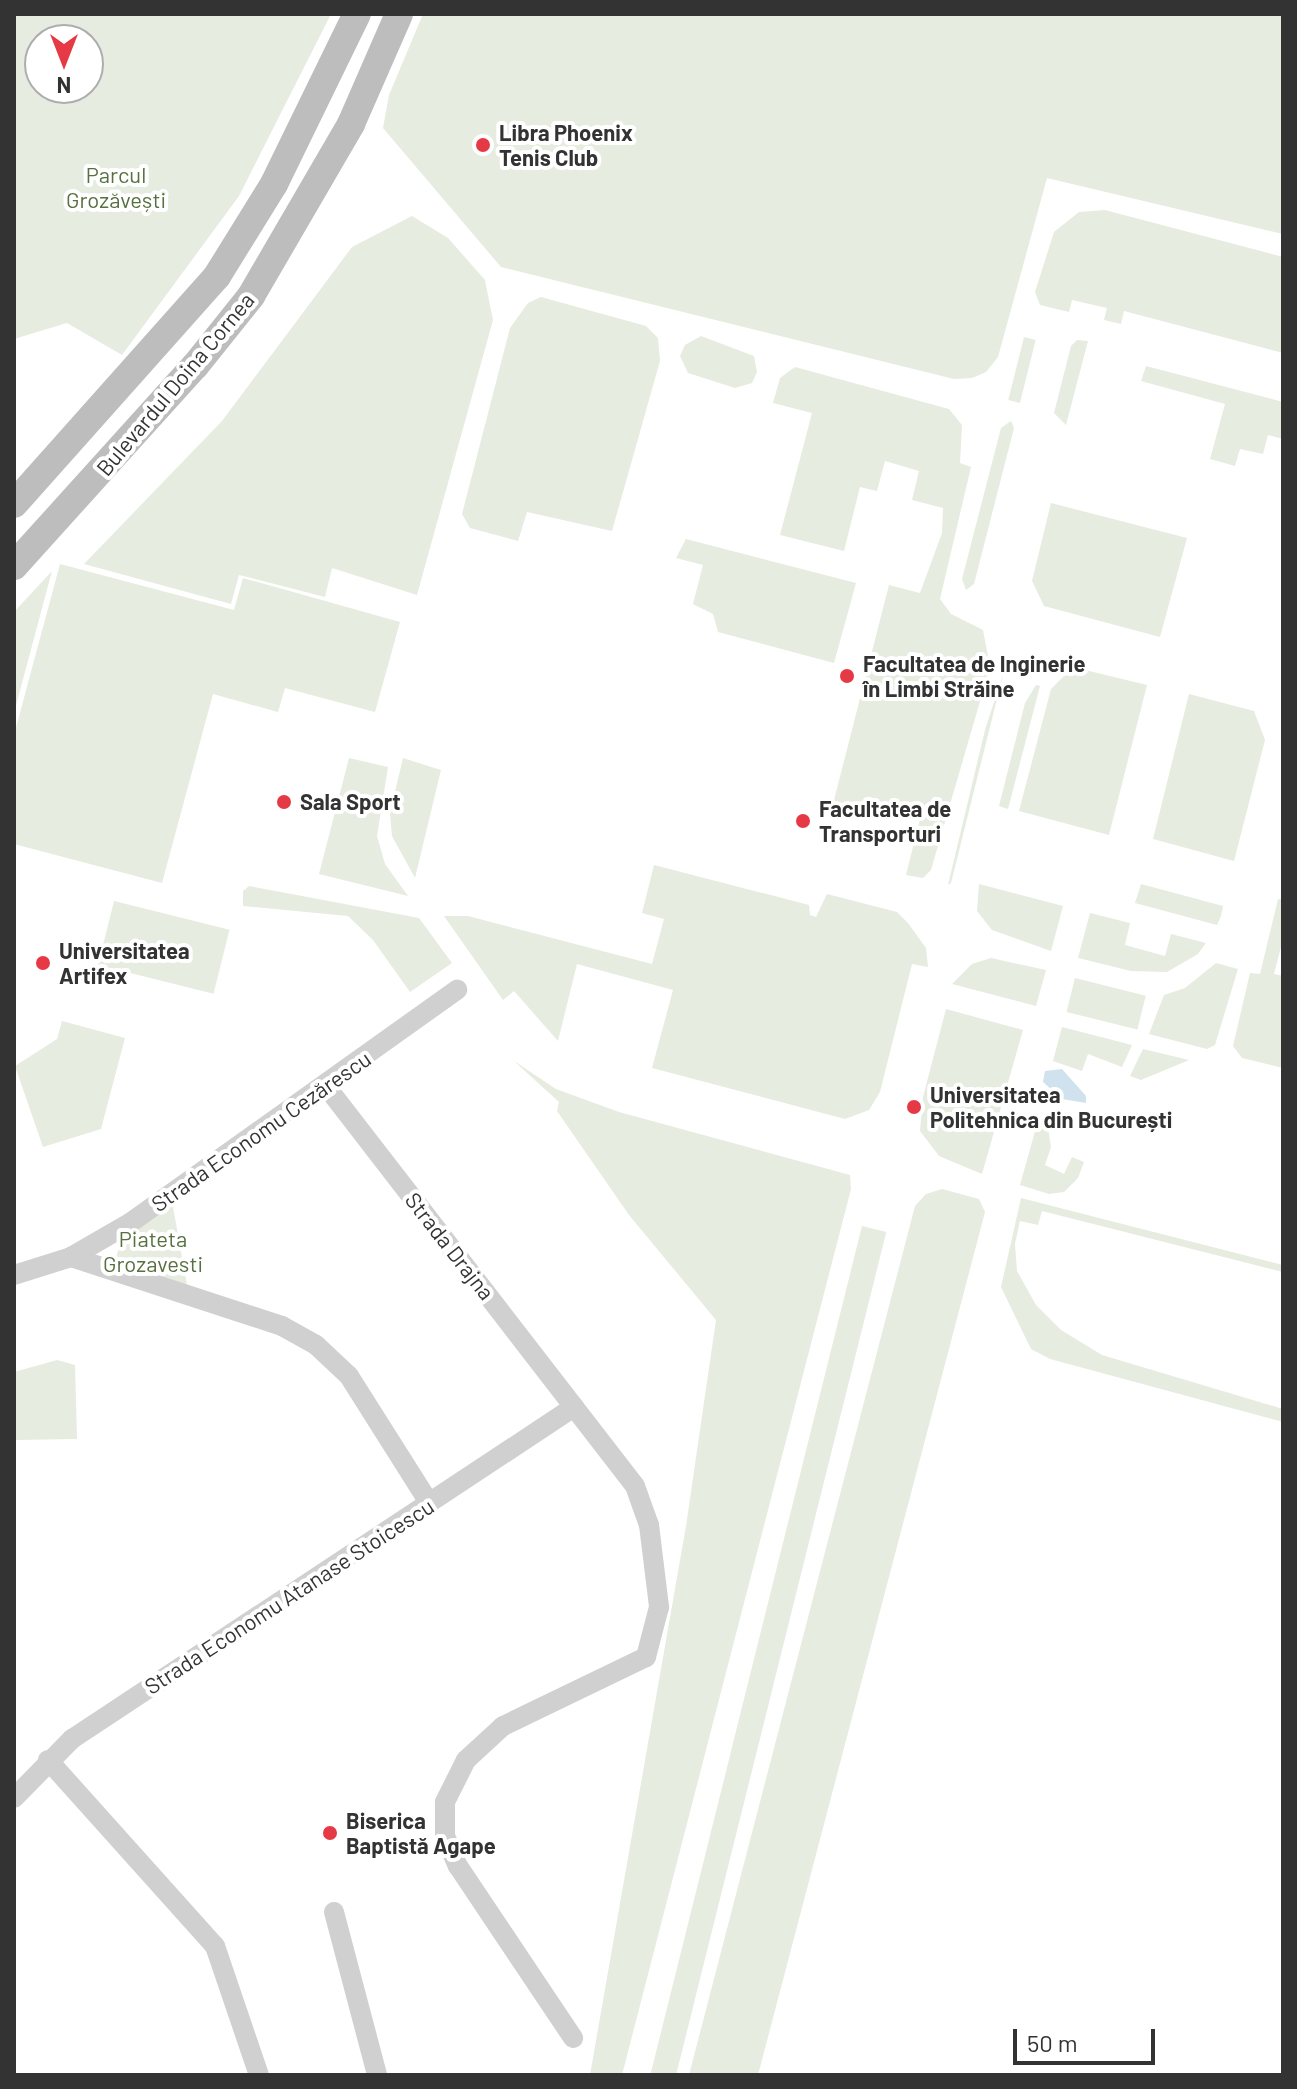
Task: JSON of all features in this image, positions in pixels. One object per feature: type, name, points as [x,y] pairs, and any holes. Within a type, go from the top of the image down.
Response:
[{"type":"main road","name":"Bulevardul Doina Cornea","points":[[14,504],[217,276],[274,184],[357,14]]},
{"type":"main road","name":"Bulevardul Doina Cornea","points":[[14,566],[185,377],[251,296],[351,124],[399,14]]},
{"type":"street","name":"Strada Economu Cezărescu","points":[[14,1275],[71,1257],[130,1223],[457,990]]},
{"type":"street","name":"Strada Drajna","points":[[326,1086],[635,1486],[649,1525],[659,1588],[648,1653],[529,1709],[482,1741],[453,1784],[443,1821],[445,1836],[471,1889],[573,2038]]},
{"type":"street","points":[[130,1223],[111,1253],[118,1269],[133,1279]]},
{"type":"street","points":[[71,1257],[282,1326],[316,1345],[349,1376],[430,1504]]},
{"type":"street","name":"Strada Economu Atanase Stoicescu","points":[[17,1790],[48,1760],[226,1633],[430,1504],[574,1407]]},
{"type":"street","points":[[48,1760],[215,1946],[259,2075]]},
{"type":"street","points":[[334,1912],[377,2075]]},
{"type":"green space","name":"Parcul Grozăvești","points":[[14,14],[331,14],[239,196],[122,355],[67,323],[14,339]]},
{"type":"green space","points":[[423,14],[1283,14],[1283,234],[1047,178],[998,357],[986,372],[972,378],[954,379],[501,267],[383,128],[389,95]]},
{"type":"green space","points":[[1105,210],[1283,257],[1283,353],[1124,311],[1121,324],[1104,320],[1107,308],[1072,300],[1069,312],[1040,305],[1035,292],[1054,232],[1079,212]]},
{"type":"green space","points":[[412,216],[448,238],[485,280],[493,320],[417,595],[332,568],[325,597],[239,575],[231,604],[84,564],[222,421],[352,247]]},
{"type":"green space","points":[[541,297],[646,326],[658,338],[660,361],[612,531],[527,512],[518,541],[470,528],[462,514],[510,328],[528,303]]},
{"type":"green space","points":[[701,336],[754,356],[757,372],[752,383],[735,388],[688,373],[680,356],[685,345]]},
{"type":"green space","points":[[1024,337],[1036,340],[1020,403],[1008,400]]},
{"type":"green space","points":[[1077,340],[1088,341],[1066,425],[1054,413],[1071,346]]},
{"type":"green space","points":[[1146,366],[1283,402],[1283,439],[1268,435],[1263,454],[1240,449],[1235,466],[1210,459],[1225,404],[1141,381]]},
{"type":"green space","points":[[795,367],[949,409],[962,425],[960,463],[971,467],[940,599],[951,614],[983,630],[990,667],[931,870],[923,878],[906,875],[921,815],[869,801],[866,813],[833,804],[889,585],[920,593],[942,533],[943,508],[912,500],[919,471],[885,461],[877,491],[860,487],[844,551],[780,535],[812,413],[773,403],[780,378]]},
{"type":"green space","points":[[1011,421],[1014,428],[974,584],[966,590],[962,579],[1001,428]]},
{"type":"green space","points":[[1051,503],[1187,538],[1160,637],[1044,606],[1032,581]]},
{"type":"green space","points":[[686,539],[856,583],[834,663],[718,632],[713,614],[693,604],[703,565],[676,558]]},
{"type":"green space","points":[[60,564],[234,610],[243,578],[400,622],[375,712],[285,688],[278,712],[213,694],[162,883],[14,844],[14,735]]},
{"type":"green space","points":[[52,571],[14,713],[14,612]]},
{"type":"green space","points":[[1085,670],[1147,685],[1109,835],[1019,811],[1051,689],[1064,676]]},
{"type":"green space","points":[[1004,671],[951,883],[948,885],[985,730]]},
{"type":"green space","points":[[1036,685],[1040,686],[1008,809],[999,806],[1025,703]]},
{"type":"green space","points":[[1189,694],[1254,711],[1265,740],[1234,861],[1153,839]]},
{"type":"green space","points":[[349,758],[388,767],[377,836],[385,864],[408,896],[319,874]]},
{"type":"green space","points":[[403,758],[441,770],[415,878],[392,836],[390,813]]},
{"type":"green space","points":[[654,865],[809,905],[810,915],[816,917],[827,894],[897,912],[908,923],[926,948],[928,967],[912,964],[880,1092],[869,1110],[845,1119],[652,1068],[673,990],[577,964],[558,1041],[514,991],[503,1000],[444,916],[468,916],[652,964],[664,919],[642,913]]},
{"type":"green space","points":[[979,884],[1063,906],[1051,951],[992,930],[977,911]]},
{"type":"green space","points":[[1141,884],[1223,906],[1217,925],[1135,903]]},
{"type":"green space","points":[[249,886],[419,918],[452,963],[410,992],[373,940],[348,916],[243,906],[243,891]]},
{"type":"green space","points":[[1278,899],[1283,900],[1283,939],[1274,974],[1283,976],[1283,1068],[1242,1058],[1233,1046],[1250,973],[1260,974]]},
{"type":"green space","points":[[114,901],[229,930],[213,994],[98,965]]},
{"type":"green space","points":[[1090,913],[1130,923],[1125,945],[1165,956],[1171,934],[1206,943],[1198,954],[1167,972],[1131,971],[1078,958]]},
{"type":"green space","points":[[991,958],[1046,970],[1036,1006],[952,984],[972,964]]},
{"type":"green space","points":[[1216,963],[1238,969],[1215,1045],[1207,1049],[1149,1034],[1164,995],[1185,988]]},
{"type":"green space","points":[[1075,978],[1146,996],[1137,1030],[1067,1012]]},
{"type":"green space","points":[[946,1009],[1023,1030],[982,1174],[939,1156],[920,1131],[923,1097]]},
{"type":"green space","points":[[62,1021],[125,1038],[101,1129],[43,1147],[15,1066],[57,1039]]},
{"type":"green space","points":[[1062,1027],[1132,1045],[1122,1067],[1088,1054],[1082,1071],[1053,1061]]},
{"type":"green space","points":[[1143,1049],[1189,1060],[1141,1080],[1130,1076]]},
{"type":"green space","points":[[514,1061],[556,1089],[619,1112],[850,1175],[851,1189],[622,2075],[590,2075],[686,1526],[716,1320],[629,1215],[557,1111],[559,1102]]},
{"type":"green space","points":[[1037,1124],[1048,1128],[1051,1147],[1045,1165],[1064,1174],[1072,1157],[1084,1162],[1078,1178],[1064,1192],[1049,1194],[1020,1185]]},
{"type":"green space","points":[[942,1189],[979,1199],[985,1212],[758,2075],[689,2075],[915,1206],[926,1194]]},
{"type":"green space","points":[[1021,1198],[1283,1265],[1283,1272],[1042,1211],[1038,1225],[1020,1221],[1015,1244],[1017,1271],[1036,1305],[1061,1330],[1102,1355],[1283,1409],[1283,1422],[1050,1359],[1031,1349],[1001,1287]]},
{"type":"green space","name":"Piateta Grozavesti","points":[[172,1201],[188,1291],[116,1258],[121,1240]]},
{"type":"green space","points":[[862,1226],[886,1232],[676,2075],[650,2075]]},
{"type":"green space","points":[[57,1360],[75,1365],[77,1439],[14,1440],[14,1372]]},
{"type":"water","points":[[1062,1069],[1086,1096],[1086,1103],[1062,1099],[1043,1082],[1045,1071]]},
{"type":"place","name":"Libra Phoenix Tenis Club","points":[[483,145]]},
{"type":"place","name":"Facultatea de Inginerie în Limbi Străine","points":[[847,676]]},
{"type":"place","name":"Sala Sport","points":[[284,802]]},
{"type":"place","name":"Facultatea de Transporturi","points":[[803,821]]},
{"type":"place","name":"Universitatea Artifex","points":[[43,963]]},
{"type":"place","name":"Universitatea Politehnica din București","points":[[914,1107]]},
{"type":"place","name":"Biserica Baptistă Agape","points":[[330,1833]]}]
